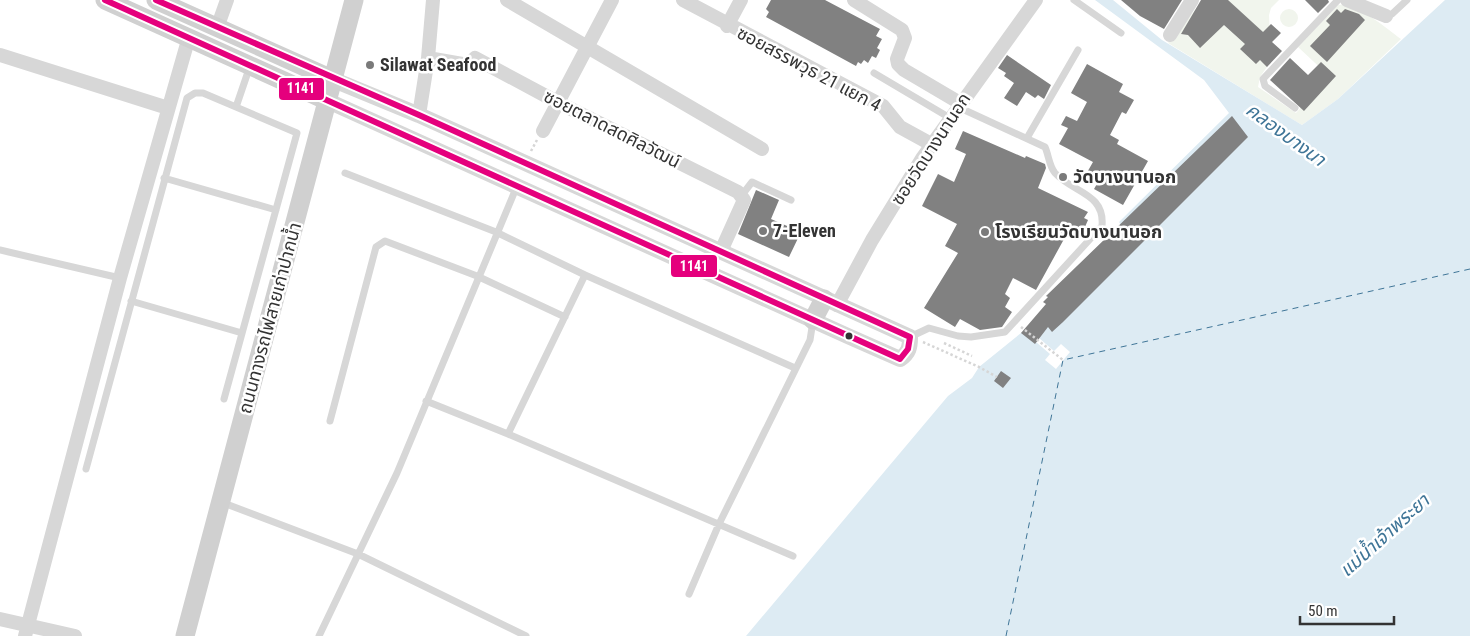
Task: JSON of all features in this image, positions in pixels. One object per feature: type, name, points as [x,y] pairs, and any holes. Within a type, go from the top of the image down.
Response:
[{"type":"main road","points":[[105,0],[328,101]]},
{"type":"main road","points":[[156,0],[334,80]]},
{"type":"main road","name":"ถนนทางรถไฟสายเก่าปากน้ำ","points":[[185,636],[354,0]]},
{"type":"main road","points":[[186,36],[189,15]]},
{"type":"main road","points":[[813,320],[830,302]]},
{"type":"street","points":[[218,28],[227,0]]},
{"type":"street","points":[[419,115],[428,58],[433,0]]},
{"type":"street","points":[[507,0],[762,149]]},
{"type":"street","points":[[543,131],[612,0]]},
{"type":"street","name":"ซอยสรรพวุธ 21 แยก 4","points":[[683,0],[727,26],[779,50],[883,106],[900,127],[931,144]]},
{"type":"street","points":[[727,26],[742,0]]},
{"type":"street","points":[[854,0],[902,30],[905,38],[897,59],[898,64],[956,109]]},
{"type":"street","name":"ซอยวัดบางนานอก","points":[[830,302],[872,240],[931,144],[1036,0]]},
{"type":"street","points":[[1170,35],[1192,0]]},
{"type":"street","points":[[1347,0],[1386,16]]},
{"type":"street","points":[[27,631],[186,36]]},
{"type":"street","points":[[0,55],[168,108]]},
{"type":"street","name":"ซอยตลาดสดศิลวัฒน์","points":[[428,58],[468,65],[475,58],[559,103],[742,195]]},
{"type":"street","points":[[328,101],[900,359],[907,354],[915,334],[830,302],[419,115],[334,80]]},
{"type":"street","points":[[721,251],[744,200],[742,195]]},
{"type":"street","points":[[0,619],[27,631],[75,636]]},
{"type":"lane","points":[[1074,0],[1120,33]]},
{"type":"lane","points":[[1295,108],[1265,86],[1263,79],[1338,0]]},
{"type":"lane","points":[[1386,16],[1392,14],[1407,0]]},
{"type":"lane","points":[[1026,138],[1078,50]]},
{"type":"lane","points":[[236,107],[250,65]]},
{"type":"lane","points":[[874,73],[1044,147],[1054,172],[1099,205],[1104,214],[1102,226],[1005,332],[971,337],[958,336],[930,328],[915,334]]},
{"type":"lane","points":[[86,468],[187,98],[196,93],[203,93],[296,133],[224,399]]},
{"type":"lane","points":[[345,174],[496,232],[585,275],[795,368]]},
{"type":"lane","points":[[164,178],[276,210]]},
{"type":"lane","points":[[742,195],[752,182],[791,200]]},
{"type":"lane","points":[[319,636],[397,472],[477,276],[517,186]]},
{"type":"lane","points":[[330,421],[376,246],[379,242],[385,241],[477,276],[565,317]]},
{"type":"lane","points":[[0,250],[120,278]]},
{"type":"lane","points":[[508,434],[585,275]]},
{"type":"lane","points":[[131,301],[242,333]]},
{"type":"lane","points":[[690,594],[719,524],[810,340],[813,320]]},
{"type":"lane","points":[[426,401],[508,434],[793,556]]},
{"type":"lane","points":[[221,502],[358,554],[526,636]]},
{"type":"path","points":[[524,163],[543,131]]},
{"type":"path","points":[[1023,329],[1063,360]]},
{"type":"path","points":[[915,334],[972,356]]},
{"type":"path","points":[[915,334],[997,377]]},
{"type":"shaded area","points":[[1203,0],[1279,0],[1271,8],[1269,15],[1271,61],[1260,77],[1258,87],[1296,113],[1329,76],[1298,47],[1338,5],[1353,7],[1401,39],[1338,99],[1302,125],[1168,43]]},
{"type":"shaded area","points":[[1289,9],[1295,12],[1298,18],[1295,24],[1289,27],[1283,24],[1280,18],[1283,12]]},
{"type":"water","points":[[1095,0],[1113,0],[1162,40],[1302,125],[1338,99],[1445,0],[1470,0],[1470,636],[746,636],[948,396],[972,378],[979,367],[1021,333],[1093,262],[1132,241],[1119,222],[1229,113],[1204,80]]},
{"type":"pier","points":[[1039,338],[1054,351],[1061,344],[1070,352],[1056,369],[1045,360],[1050,354],[1036,342]]},
{"type":"building","points":[[771,0],[825,0],[880,29],[876,36],[882,39],[877,48],[880,50],[876,58],[872,56],[868,63],[864,60],[861,64],[858,62],[856,66],[766,17],[769,12],[766,9]]},
{"type":"building","points":[[1121,0],[1182,0],[1164,29],[1140,16]]},
{"type":"building","points":[[1201,0],[1228,0],[1263,32],[1271,24],[1281,33],[1272,42],[1282,51],[1267,67],[1260,60],[1256,64],[1240,49],[1245,44],[1224,25],[1200,48],[1188,35],[1181,34]]},
{"type":"building","points":[[1305,0],[1328,0],[1329,2],[1318,13]]},
{"type":"building","points":[[1337,9],[1341,13],[1345,9],[1359,14],[1365,20],[1327,62],[1310,46],[1330,25],[1326,21]]},
{"type":"building","points":[[1007,55],[1051,85],[1044,99],[1038,95],[1035,98],[1026,92],[1017,106],[1004,98],[1014,83],[1004,76],[1006,73],[998,68]]},
{"type":"building","points":[[1290,58],[1308,75],[1321,62],[1336,76],[1304,111],[1270,80]]},
{"type":"building","points":[[1087,64],[1123,84],[1119,92],[1134,100],[1126,114],[1122,112],[1110,135],[1119,140],[1117,144],[1148,161],[1123,205],[1094,189],[1098,182],[1085,176],[1093,162],[1059,144],[1068,128],[1061,125],[1066,116],[1077,121],[1087,102],[1071,93]]},
{"type":"building","points":[[1232,116],[1248,137],[1052,332],[1048,327],[1035,344],[1021,333],[1046,304],[1043,302],[1048,297],[1046,296]]},
{"type":"building","points":[[963,131],[1025,158],[1026,156],[1045,164],[1046,168],[1038,188],[1088,212],[1084,218],[1088,220],[1081,236],[1069,230],[1036,290],[1013,278],[1005,294],[1010,298],[1005,307],[1012,312],[1002,327],[980,330],[960,319],[955,327],[924,308],[958,253],[945,246],[957,224],[922,206],[938,174],[954,182],[966,154],[955,149]]},
{"type":"building","points":[[756,190],[779,200],[771,219],[801,232],[789,257],[738,234]]},
{"type":"building","points":[[1001,371],[1011,378],[1003,388],[994,381]]},
{"type":"ferry route","points":[[1006,636],[1063,360],[1470,269]]},
{"type":"transit line","name":"1141","points":[[105,0],[900,359],[908,349],[910,337],[419,115],[156,0]]},
{"type":"place","name":"Silawat Seafood","points":[[370,65]]},
{"type":"place","name":"วัดบางนานอก","points":[[1063,177]]},
{"type":"place","name":"7-Eleven","points":[[763,231]]},
{"type":"place","name":"โรงเรียนวัดบางนานอก","points":[[985,232]]},
{"type":"water label","name":"คลองบางนา","points":[[1286,134]]},
{"type":"water label","name":"แม่น้ำเจ้าพระยา","points":[[1384,535]]}]
